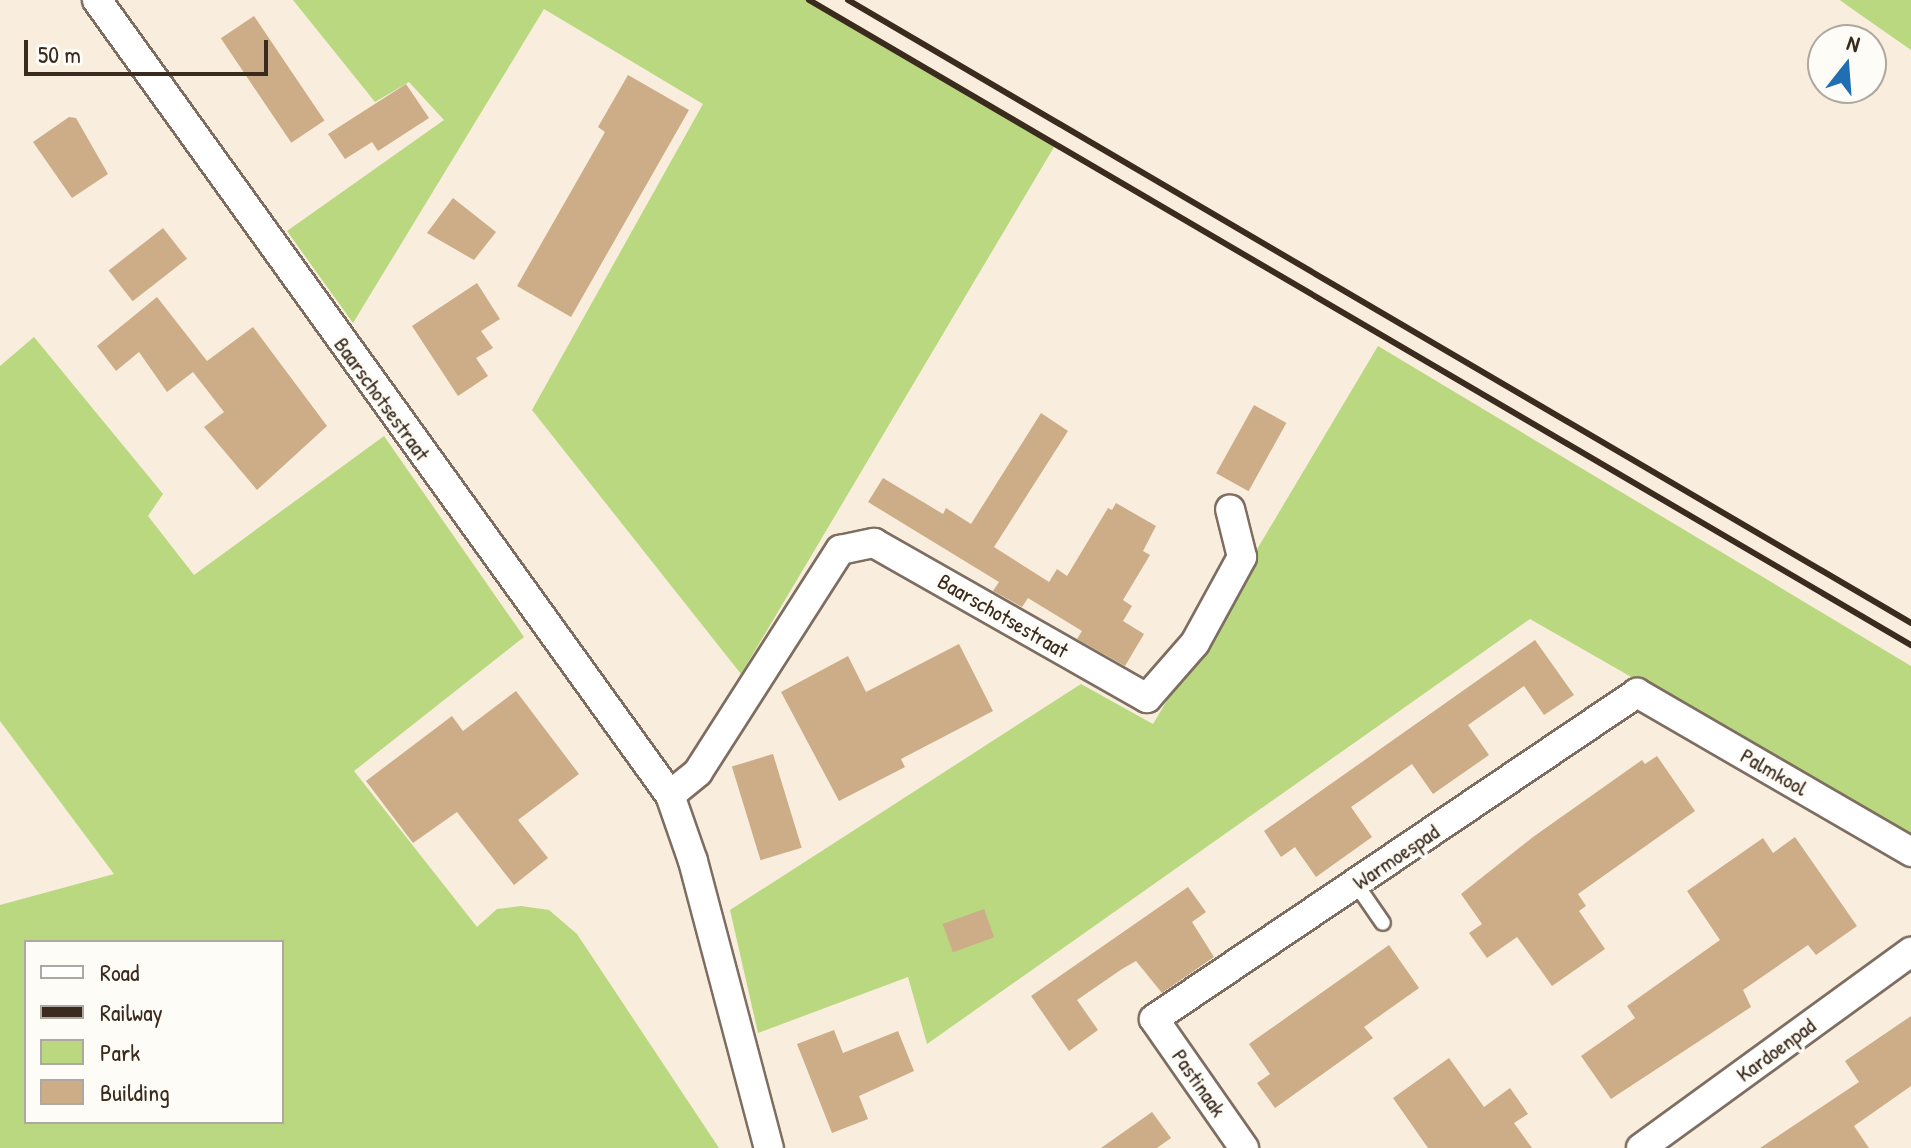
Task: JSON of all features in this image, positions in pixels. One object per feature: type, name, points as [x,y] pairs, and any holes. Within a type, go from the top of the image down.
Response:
[{"type":"street","name":"Baarschotsestraat","points":[[97,0],[670,795],[693,861],[769,1148]]},
{"type":"street","name":"Baarschotsestraat","points":[[670,795],[698,772],[840,550],[874,543],[1147,698],[1195,643],[1242,557],[1230,509]]},
{"type":"street","name":"Palmkool","points":[[1637,693],[1911,852]]},
{"type":"street","name":"Warmoespad","points":[[1154,1019],[1637,693]]},
{"type":"street","name":"Kardoenpad","points":[[1655,1144],[1911,952]]},
{"type":"street","name":"Pastinaak","points":[[1154,1019],[1244,1148]]},
{"type":"lane","points":[[1356,884],[1383,923]]},
{"type":"green space","points":[[293,0],[815,0],[1057,142],[741,674],[532,410],[703,104],[544,9],[353,323],[287,231],[444,120],[409,82],[375,102]]},
{"type":"green space","points":[[1840,0],[1911,0],[1911,50],[1887,33],[1887,24],[1874,24]]},
{"type":"green space","points":[[34,337],[163,494],[148,516],[194,575],[384,436],[524,637],[354,771],[477,927],[497,909],[521,906],[549,910],[577,934],[719,1148],[0,1148],[0,905],[114,874],[0,721],[0,366]]},
{"type":"green space","points":[[1378,346],[1911,666],[1911,837],[1530,619],[927,1044],[908,977],[758,1033],[730,910],[1081,684],[1153,724]]},
{"type":"building","points":[[254,16],[324,120],[291,143],[221,38]]},
{"type":"building","points":[[628,75],[689,110],[571,317],[517,286],[605,132],[598,127]]},
{"type":"building","points":[[406,84],[429,118],[378,151],[372,142],[345,159],[328,134]]},
{"type":"building","points":[[69,117],[76,118],[108,174],[72,198],[33,142]]},
{"type":"building","points":[[453,198],[496,232],[474,260],[427,233]]},
{"type":"building","points":[[163,228],[187,259],[133,301],[109,270]]},
{"type":"building","points":[[477,283],[500,319],[481,331],[493,348],[476,358],[488,376],[458,396],[412,326]]},
{"type":"building","points":[[157,297],[207,361],[253,327],[327,426],[257,490],[204,427],[224,412],[193,372],[167,392],[139,352],[116,371],[97,346]]},
{"type":"building","points":[[1254,405],[1286,423],[1249,491],[1216,473]]},
{"type":"building","points":[[1041,413],[1068,431],[994,547],[1049,582],[1057,569],[1067,576],[1108,508],[1112,510],[1116,503],[1156,526],[1143,551],[1150,555],[1123,600],[1132,606],[1123,621],[1144,634],[1125,666],[1077,639],[1082,631],[1028,598],[1022,607],[993,591],[999,582],[868,502],[883,478],[943,514],[946,508],[971,524]]},
{"type":"building","points":[[1535,640],[1574,695],[1544,715],[1524,686],[1468,725],[1489,755],[1433,794],[1412,764],[1351,807],[1372,837],[1316,877],[1295,847],[1281,857],[1264,831]]},
{"type":"building","points":[[959,644],[993,711],[901,759],[905,767],[839,801],[781,692],[848,656],[866,692]]},
{"type":"building","points":[[516,691],[579,774],[518,820],[548,858],[514,885],[457,812],[413,843],[366,781],[452,716],[463,731]]},
{"type":"building","points":[[773,754],[802,848],[761,860],[732,767]]},
{"type":"building","points":[[1657,756],[1695,811],[1578,894],[1586,906],[1579,911],[1605,949],[1552,986],[1517,937],[1487,958],[1469,933],[1482,924],[1461,894],[1533,837],[1642,760],[1645,764]]},
{"type":"building","points":[[1795,837],[1857,926],[1816,955],[1808,945],[1743,990],[1751,1007],[1611,1099],[1581,1056],[1635,1018],[1627,1006],[1720,940],[1687,891],[1763,838],[1773,853]]},
{"type":"building","points":[[1188,887],[1206,912],[1192,922],[1214,957],[1162,993],[1136,961],[1122,969],[1077,1000],[1098,1030],[1069,1051],[1031,996]]},
{"type":"building","points":[[984,909],[994,937],[953,952],[943,924]]},
{"type":"building","points":[[1389,945],[1419,988],[1364,1027],[1373,1038],[1275,1108],[1257,1083],[1270,1074],[1249,1044]]},
{"type":"building","points":[[1911,1016],[1911,1086],[1854,1126],[1869,1148],[1760,1148],[1859,1082],[1845,1061]]},
{"type":"building","points":[[834,1030],[843,1053],[898,1031],[914,1071],[859,1096],[868,1119],[832,1133],[797,1044]]},
{"type":"building","points":[[1449,1058],[1484,1107],[1510,1088],[1528,1114],[1514,1123],[1532,1148],[1428,1148],[1393,1098]]},
{"type":"building","points":[[1152,1112],[1171,1138],[1157,1148],[1101,1148]]},
{"type":"railway","points":[[809,0],[1911,645]]},
{"type":"railway","points":[[848,0],[1911,623]]}]
